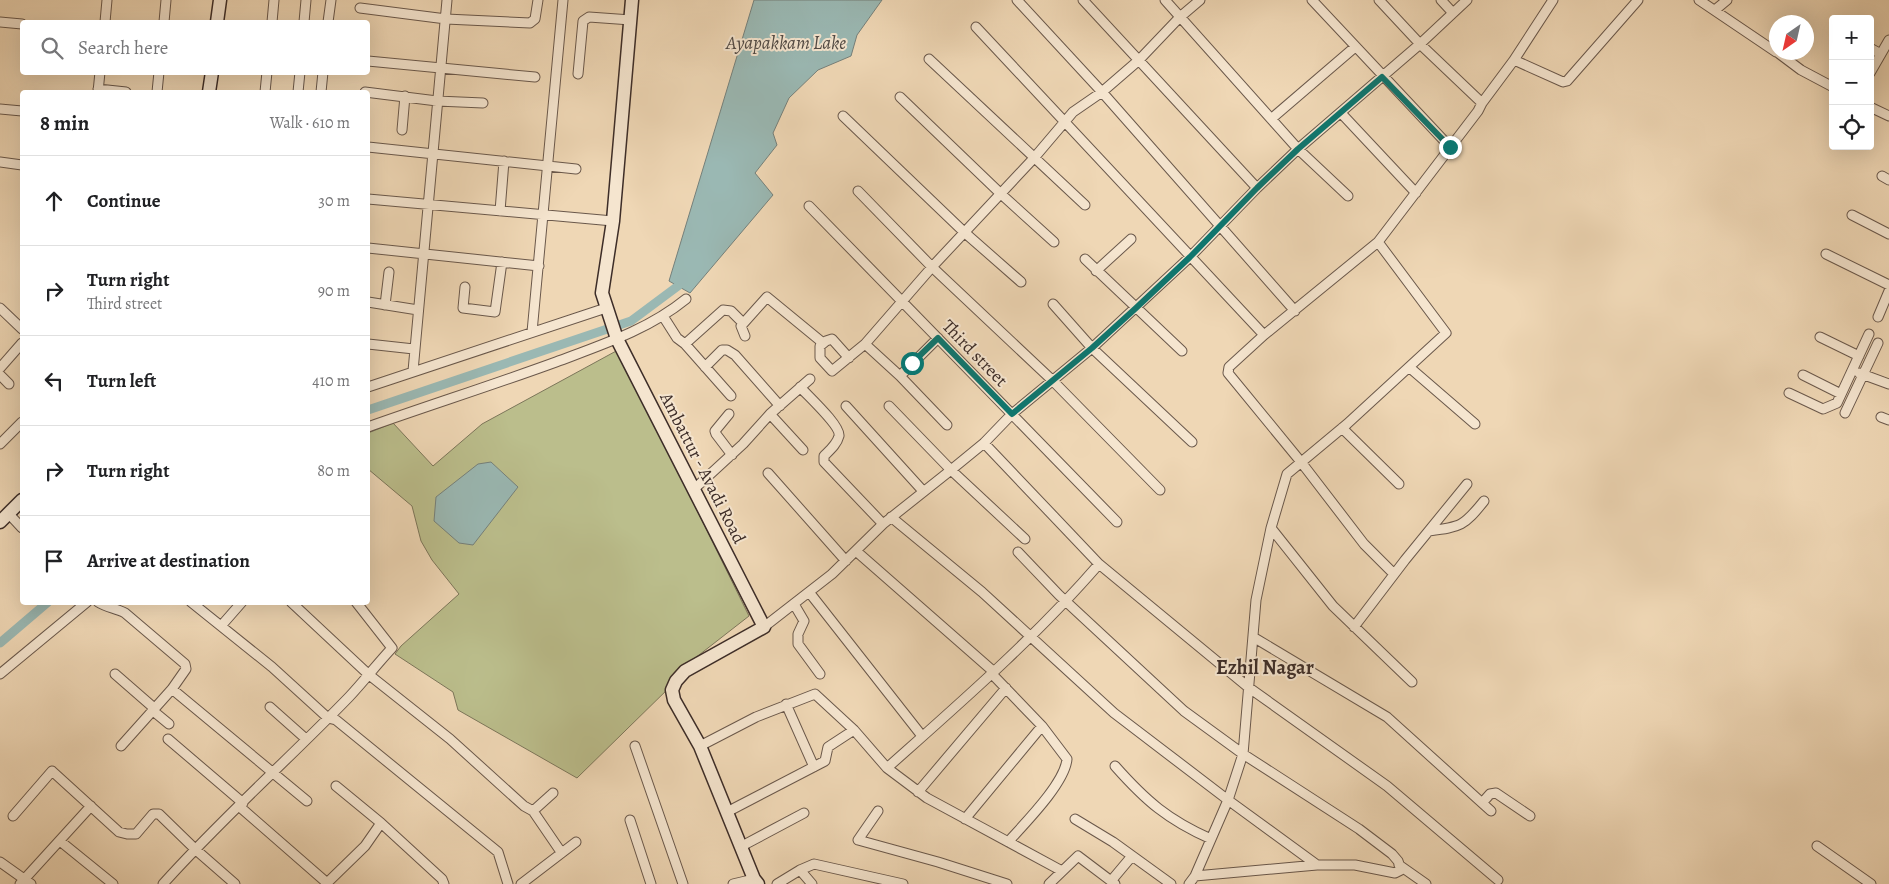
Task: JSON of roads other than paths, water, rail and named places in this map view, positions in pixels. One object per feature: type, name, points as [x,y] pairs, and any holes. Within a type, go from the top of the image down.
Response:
[{"type":"street","points":[[105,20],[107,0]]},
{"type":"street","points":[[164,20],[166,0]]},
{"type":"street","points":[[217,20],[220,0]]},
{"type":"street","points":[[272,20],[274,0]]},
{"type":"street","points":[[304,20],[306,0]]},
{"type":"street","points":[[328,20],[330,0]]},
{"type":"street","points":[[413,371],[427,204],[448,0]]},
{"type":"street","points":[[360,8],[446,19],[530,23],[536,19],[538,0]]},
{"type":"street","points":[[532,332],[563,0]]},
{"type":"street","name":"Ambattur - Avadi Road","points":[[632,0],[613,221],[602,293],[616,337],[764,627]]},
{"type":"street","points":[[1017,0],[1102,92],[1295,311]]},
{"type":"street","points":[[1083,0],[1257,188]]},
{"type":"street","points":[[1165,0],[1298,149],[1348,196]]},
{"type":"street","points":[[849,358],[832,340],[829,339],[820,346],[820,358],[832,371],[849,358],[865,344],[932,267],[1034,158],[1073,112],[1102,92],[1139,60],[1180,17],[1200,0]]},
{"type":"street","points":[[1312,0],[1382,77],[1450,147]]},
{"type":"street","points":[[1379,0],[1420,44],[1482,103]]},
{"type":"street","points":[[1441,0],[1453,13]]},
{"type":"street","points":[[733,884],[756,881],[700,746],[674,700],[672,690],[676,681],[685,671],[764,627],[810,592],[891,517],[984,443],[1012,414],[1092,348],[1136,308],[1221,227],[1257,188],[1298,149],[1420,44],[1467,0]]},
{"type":"street","points":[[1394,574],[1364,544],[1301,462],[1228,374],[1229,367],[1264,335],[1378,242],[1478,111],[1553,0]]},
{"type":"street","points":[[1514,60],[1563,82],[1567,81],[1638,0]]},
{"type":"street","points":[[1699,0],[1769,47]]},
{"type":"street","points":[[1715,10],[1727,0]]},
{"type":"street","points":[[578,74],[583,21],[590,17],[631,20]]},
{"type":"street","points":[[0,22],[20,24]]},
{"type":"street","points":[[976,27],[1264,335]]},
{"type":"street","points":[[1874,66],[1889,40]]},
{"type":"street","points":[[1271,119],[1355,47]]},
{"type":"street","points":[[1874,50],[1881,54]]},
{"type":"street","points":[[929,59],[1085,205]]},
{"type":"street","points":[[1788,60],[1801,70],[1829,85]]},
{"type":"street","points":[[370,61],[535,77]]},
{"type":"street","points":[[98,90],[100,75]]},
{"type":"street","points":[[156,90],[159,75]]},
{"type":"street","points":[[209,90],[212,75]]},
{"type":"street","points":[[265,90],[267,75]]},
{"type":"street","points":[[298,90],[300,75]]},
{"type":"street","points":[[321,90],[323,75]]},
{"type":"street","points":[[370,92],[437,101],[484,103]]},
{"type":"street","points":[[402,130],[405,96]]},
{"type":"street","points":[[900,97],[1054,242]]},
{"type":"street","points":[[0,109],[20,111]]},
{"type":"street","points":[[1874,109],[1889,116]]},
{"type":"street","points":[[1341,113],[1416,193]]},
{"type":"street","points":[[843,116],[964,232],[1020,282]]},
{"type":"street","points":[[370,148],[576,169]]},
{"type":"street","points":[[500,211],[504,161]]},
{"type":"street","points":[[0,162],[20,164]]},
{"type":"street","points":[[858,191],[932,267],[1052,380],[1160,490]]},
{"type":"street","points":[[370,199],[613,221]]},
{"type":"street","name":"Third street","points":[[809,206],[1117,522]]},
{"type":"street","points":[[1852,215],[1889,234]]},
{"type":"street","points":[[1096,271],[1131,239]]},
{"type":"street","points":[[1192,880],[1228,800],[1242,754],[1256,600],[1271,528],[1287,474],[1342,428],[1446,334],[1378,242]]},
{"type":"street","points":[[370,248],[539,266]]},
{"type":"street","points":[[1826,254],[1889,285]]},
{"type":"street","points":[[1085,259],[1182,351]]},
{"type":"street","points":[[464,287],[463,308],[495,312],[502,262]]},
{"type":"street","points":[[385,305],[390,272]]},
{"type":"street","points":[[1878,317],[1889,291]]},
{"type":"street","points":[[745,336],[741,329],[743,323],[767,297],[823,343]]},
{"type":"street","points":[[370,426],[462,396],[616,337],[663,316],[686,299]]},
{"type":"street","points":[[370,302],[418,310]]},
{"type":"street","points":[[1053,304],[1092,348],[1192,442]]},
{"type":"street","points":[[0,308],[20,328]]},
{"type":"street","points":[[685,344],[723,310],[731,311],[743,323]]},
{"type":"street","points":[[370,386],[532,332],[608,313]]},
{"type":"street","points":[[663,316],[676,338],[685,344],[731,396]]},
{"type":"street","points":[[1789,394],[1823,409],[1836,403],[1869,334]]},
{"type":"street","points":[[1820,337],[1859,356]]},
{"type":"street","points":[[900,376],[938,338]]},
{"type":"street","points":[[1845,413],[1878,343]]},
{"type":"street","points":[[370,344],[414,349]]},
{"type":"street","points":[[865,344],[900,376],[947,425]]},
{"type":"street","points":[[0,368],[20,345]]},
{"type":"street","points":[[706,368],[722,350],[728,350],[736,355],[780,406]]},
{"type":"street","points":[[1409,368],[1475,424]]},
{"type":"street","points":[[1852,370],[1889,384]]},
{"type":"street","points":[[0,375],[9,384]]},
{"type":"street","points":[[1803,375],[1841,394]]},
{"type":"street","points":[[693,490],[732,455],[770,414],[810,379]]},
{"type":"street","points":[[800,387],[832,420],[838,430],[839,436],[833,447],[824,456],[824,462],[883,524]]},
{"type":"street","points":[[846,406],[923,491]]},
{"type":"street","points":[[889,406],[951,470],[1025,539]]},
{"type":"street","points":[[729,414],[715,430],[732,455]]},
{"type":"street","points":[[770,414],[803,450]]},
{"type":"street","points":[[0,444],[20,424]]},
{"type":"street","points":[[1342,428],[1399,484]]},
{"type":"street","points":[[984,443],[1099,564],[1248,687],[1387,786],[1498,880]]},
{"type":"street","points":[[768,473],[846,560]]},
{"type":"street","points":[[1354,627],[1467,484]]},
{"type":"street","points":[[1429,531],[1461,525],[1471,517],[1484,501]]},
{"type":"street","points":[[20,502],[3,518],[20,527]]},
{"type":"street","points":[[891,517],[982,592],[1114,713],[1317,865]]},
{"type":"street","points":[[1271,528],[1333,606],[1412,682]]},
{"type":"street","points":[[856,551],[993,673],[1042,726],[1067,759],[1066,767],[1044,800],[1008,842]]},
{"type":"street","points":[[1018,552],[1066,602],[1184,711],[1242,754],[1359,829],[1392,854],[1401,870],[1395,873],[1355,865],[1317,865],[1192,880]]},
{"type":"street","points":[[887,768],[993,673],[1066,602],[1099,564]]},
{"type":"street","points":[[810,592],[922,736]]},
{"type":"street","points":[[794,604],[804,621],[798,634],[798,644],[820,674]]},
{"type":"street","points":[[0,674],[83,605]]},
{"type":"street","points":[[103,605],[125,612],[185,664],[186,669],[172,689],[121,746]]},
{"type":"street","points":[[195,605],[272,668],[328,718],[336,720],[498,852],[508,884]]},
{"type":"street","points":[[221,626],[239,605]]},
{"type":"street","points":[[294,605],[368,674],[450,739],[524,806],[533,811],[561,852]]},
{"type":"street","points":[[163,884],[195,849],[351,695],[392,648],[358,605]]},
{"type":"street","points":[[1253,637],[1387,717],[1491,811]]},
{"type":"street","points":[[115,674],[168,724]]},
{"type":"street","points":[[918,792],[1006,688]]},
{"type":"street","points":[[172,689],[307,800]]},
{"type":"street","points":[[700,746],[756,717],[815,694],[854,730],[887,768],[918,792],[1062,871]]},
{"type":"street","points":[[786,704],[814,767]]},
{"type":"street","points":[[270,707],[306,739]]},
{"type":"street","points":[[965,819],[1042,726]]},
{"type":"street","points":[[727,812],[825,761],[828,747],[854,730]]},
{"type":"street","points":[[168,739],[326,884],[365,846],[381,823]]},
{"type":"street","points":[[635,746],[683,884]]},
{"type":"street","points":[[1115,766],[1158,810],[1173,821],[1211,839]]},
{"type":"street","points":[[13,816],[52,771],[119,832],[136,834],[153,814],[160,814],[195,849],[235,884]]},
{"type":"street","points":[[336,786],[381,823],[442,879],[444,884]]},
{"type":"street","points":[[533,811],[553,793]]},
{"type":"street","points":[[1482,803],[1490,794],[1496,793],[1530,816]]},
{"type":"street","points":[[0,862],[25,882],[91,806]]},
{"type":"street","points":[[878,811],[858,840],[938,862],[1007,884]]},
{"type":"street","points":[[742,846],[804,813]]},
{"type":"street","points":[[1075,819],[1113,842],[1171,884]]},
{"type":"street","points":[[630,820],[651,884]]},
{"type":"street","points":[[60,841],[113,884]]},
{"type":"street","points":[[521,884],[576,842]]},
{"type":"street","points":[[1817,846],[1871,884]]},
{"type":"street","points":[[1049,884],[1078,856],[1113,883],[1132,856]]},
{"type":"street","points":[[777,884],[814,864],[903,884]]},
{"type":"street","points":[[1399,865],[1426,884]]},
{"type":"street","points":[[800,870],[812,884]]},
{"type":"street","points":[[856,873],[866,884]]},
{"type":"water","name":"Ayapakkam Lake","points":[[754,0],[882,0],[857,35],[851,56],[818,70],[789,98],[773,133],[777,145],[755,173],[773,195],[690,293],[669,281]]},
{"type":"water","points":[[491,462],[518,487],[473,545],[459,543],[434,521],[436,497],[478,464]]},
{"type":"waterway","points":[[370,409],[631,321],[678,286]]},
{"type":"waterway","points":[[0,643],[44,605]]},
{"type":"district","name":"Ezhil Nagar","points":[[1265,667]]}]
